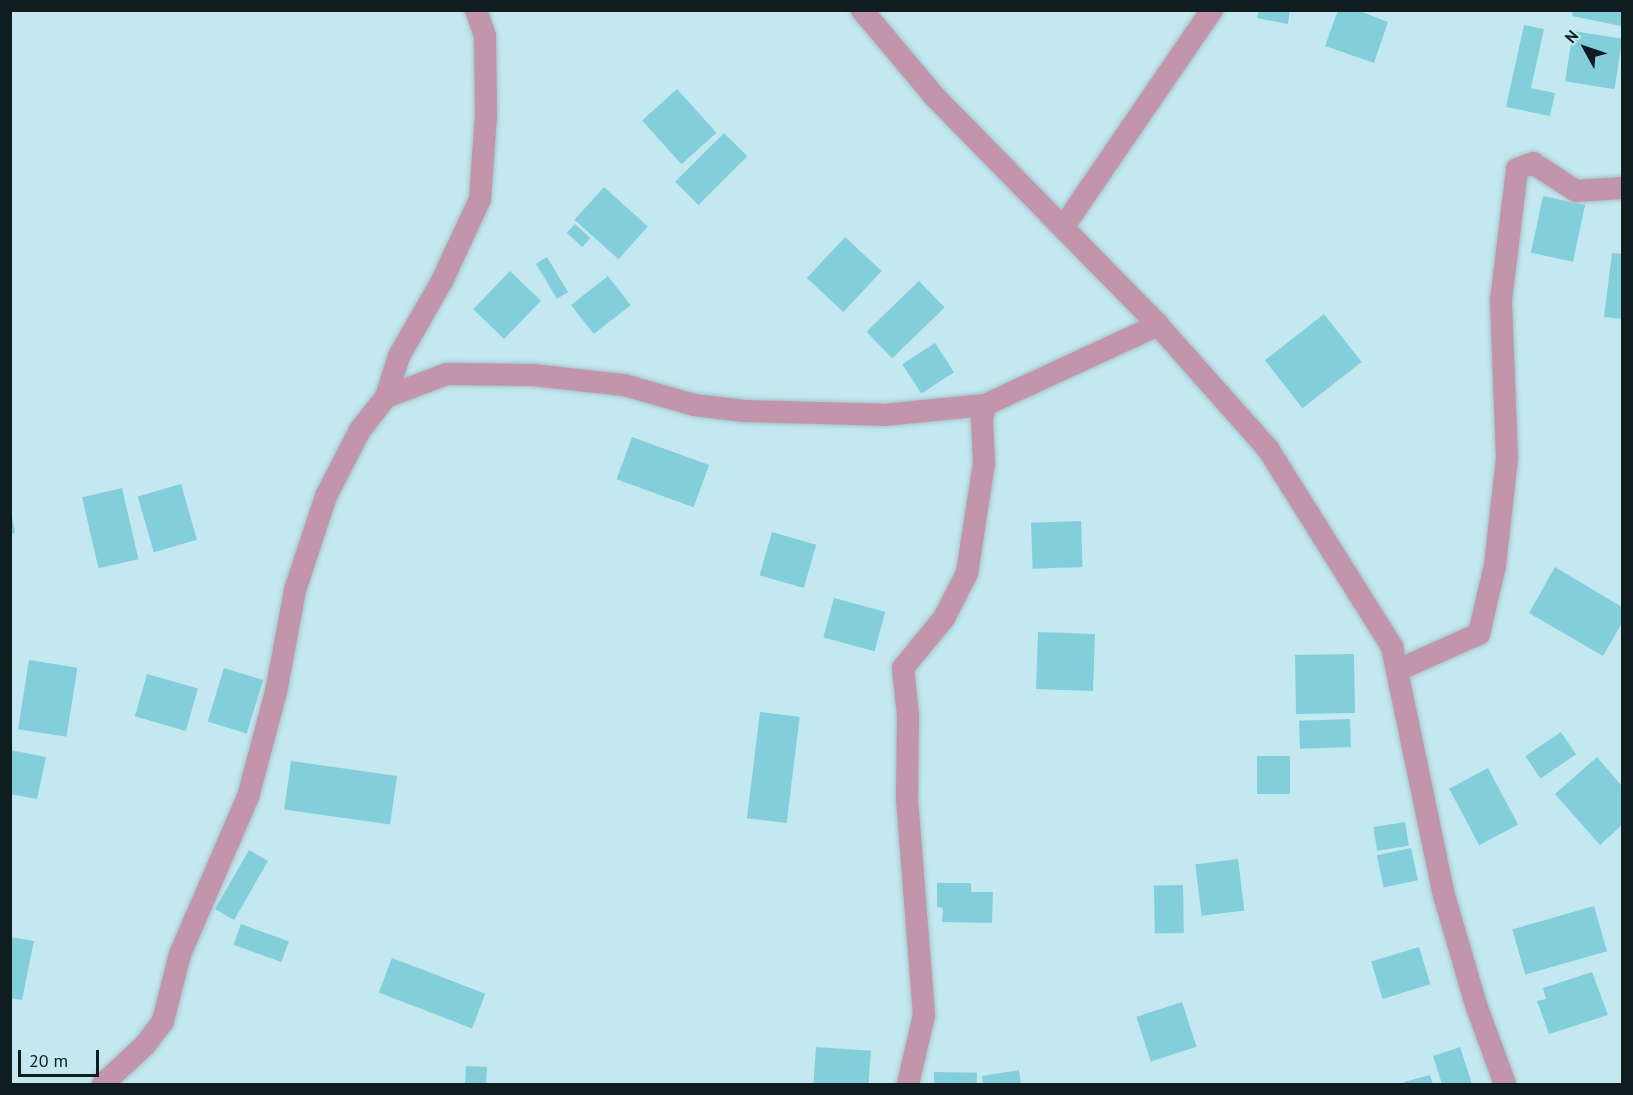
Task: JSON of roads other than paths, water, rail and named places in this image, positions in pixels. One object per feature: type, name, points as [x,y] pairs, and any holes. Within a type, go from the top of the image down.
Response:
[{"type":"street","points":[[103,1084],[146,1045],[163,1022],[180,954],[248,797],[276,692],[295,590],[326,496],[360,429],[386,398],[399,356],[442,281],[480,199],[486,116],[485,36],[476,10]]},
{"type":"street","points":[[862,10],[935,97],[1064,226],[1158,325],[1268,448],[1392,647],[1444,895],[1476,1005],[1505,1084]]},
{"type":"street","points":[[1064,226],[1212,10]]},
{"type":"street","points":[[1398,670],[1479,634],[1493,577],[1507,458],[1501,300],[1517,169],[1533,163],[1576,191],[1623,188]]},
{"type":"street","points":[[386,398],[447,374],[532,375],[624,385],[694,405],[745,411],[884,415],[985,405],[1158,325]]},
{"type":"street","points":[[908,1084],[924,1015],[907,798],[908,715],[903,668],[944,618],[967,573],[984,463],[982,420],[985,405]]}]
